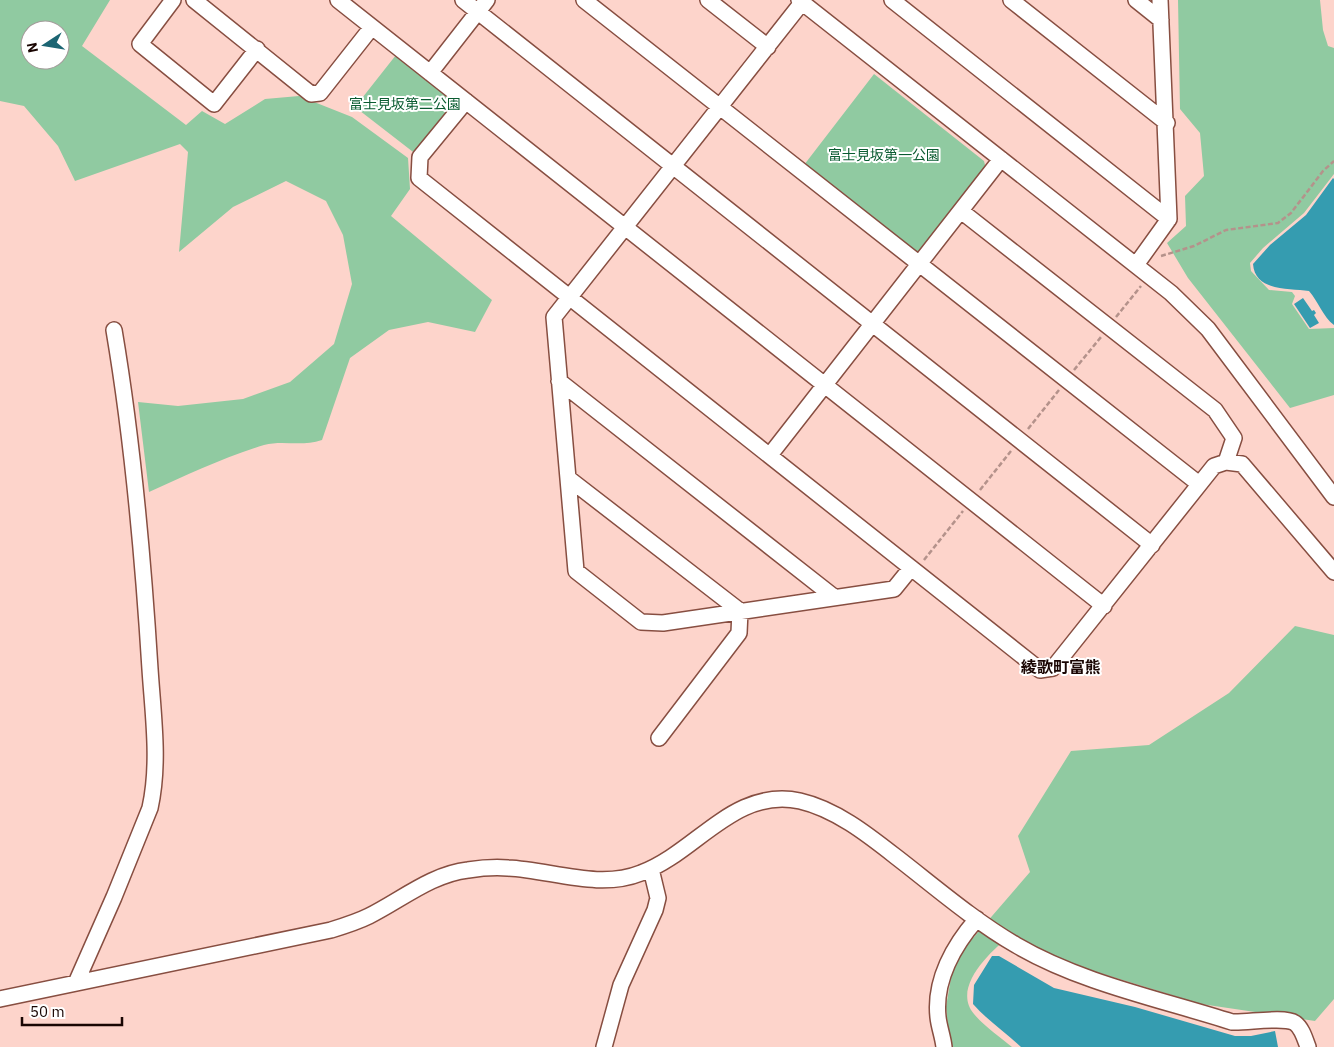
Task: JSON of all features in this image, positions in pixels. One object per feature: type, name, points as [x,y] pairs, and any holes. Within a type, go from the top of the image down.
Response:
[{"type":"street","points":[[173,0],[140,44],[214,104],[257,49]]},
{"type":"street","points":[[194,0],[311,94],[320,93],[372,27]]},
{"type":"street","points":[[338,0],[1104,606]]},
{"type":"street","points":[[462,0],[482,6],[673,166],[1152,545]]},
{"type":"street","points":[[584,0],[719,108],[1200,484]]},
{"type":"street","points":[[708,0],[768,47]]},
{"type":"street","points":[[892,0],[1170,219]]},
{"type":"street","points":[[1011,0],[1167,123]]},
{"type":"street","points":[[1136,0],[1161,20]]},
{"type":"street","points":[[1142,269],[1170,219],[1160,0]]},
{"type":"street","points":[[913,569],[894,589],[663,623],[641,622],[576,571],[554,318],[768,47],[802,1],[1142,269],[1208,329],[1334,497]]},
{"type":"street","points":[[430,73],[482,6]]},
{"type":"street","points":[[466,101],[420,157],[418,178],[1040,670],[1053,668],[1214,466],[1226,462],[1242,464],[1334,572]]},
{"type":"street","points":[[770,455],[1001,159]]},
{"type":"street","points":[[960,211],[1215,410],[1234,438],[1226,462]]},
{"type":"street","points":[[76,983],[114,897],[150,808],[155,769],[142,559],[124,386],[114,330]]},
{"type":"street","points":[[559,381],[834,597]]},
{"type":"street","points":[[568,478],[740,612]]},
{"type":"street","points":[[659,738],[739,633],[740,612]]},
{"type":"street","points":[[0,999],[332,930],[366,918],[440,877],[464,870],[508,868],[620,880],[666,862],[750,804],[772,798],[803,802],[840,818],[861,830],[977,919],[1014,944],[1050,963],[1094,979],[1232,1022],[1247,1023],[1288,1020],[1300,1028],[1308,1047]]},
{"type":"street","points":[[604,1047],[621,985],[655,910],[658,898],[651,869]]},
{"type":"street","points":[[944,1047],[938,1016],[939,992],[947,964],[966,932],[977,919]]},
{"type":"path","points":[[913,569],[972,500],[1108,327],[1142,269],[1153,258],[1194,246],[1226,230],[1278,223],[1291,213],[1323,171],[1334,161]]},
{"type":"green space","points":[[0,0],[110,0],[82,46],[186,125],[202,111],[225,124],[265,99],[299,96],[352,117],[408,158],[410,189],[391,216],[492,300],[475,332],[428,322],[389,330],[350,358],[322,440],[307,443],[264,445],[220,461],[149,492],[138,402],[178,406],[243,399],[290,382],[334,344],[352,284],[343,235],[326,201],[286,181],[233,207],[179,252],[188,152],[180,144],[75,181],[58,146],[24,106],[0,101]]},
{"type":"green space","points":[[1178,0],[1320,0],[1323,30],[1328,46],[1334,48],[1334,174],[1304,213],[1263,248],[1250,263],[1251,271],[1269,290],[1292,292],[1295,296],[1292,304],[1309,329],[1334,328],[1334,395],[1290,408],[1188,278],[1167,243],[1186,226],[1185,196],[1204,176],[1200,133],[1180,109]]},
{"type":"green space","name":"富士見坂第二公園","points":[[396,55],[453,99],[455,106],[417,155],[355,107]]},
{"type":"green space","name":"富士見坂第一公園","points":[[874,74],[984,161],[986,169],[923,251],[914,252],[804,165]]},
{"type":"green space","points":[[1295,626],[1334,635],[1334,999],[1315,1021],[1201,1004],[1057,960],[1011,935],[985,959],[971,981],[967,992],[968,1003],[974,1014],[1012,1047],[950,1047],[946,1007],[954,960],[1030,872],[1018,836],[1071,751],[1149,745],[1229,693]]},
{"type":"water","points":[[1333,178],[1334,325],[1309,291],[1283,289],[1267,284],[1260,280],[1255,273],[1253,264],[1270,245],[1306,215]]},
{"type":"water","points":[[1303,298],[1312,311],[1314,310],[1316,313],[1314,315],[1319,323],[1310,328],[1294,304]]},
{"type":"water","points":[[992,956],[999,956],[1054,988],[1135,1007],[1235,1036],[1251,1036],[1275,1031],[1278,1047],[1021,1047],[973,1004],[974,985]]},
{"type":"district","name":"綾歌町富熊","points":[[1061,667]]}]
